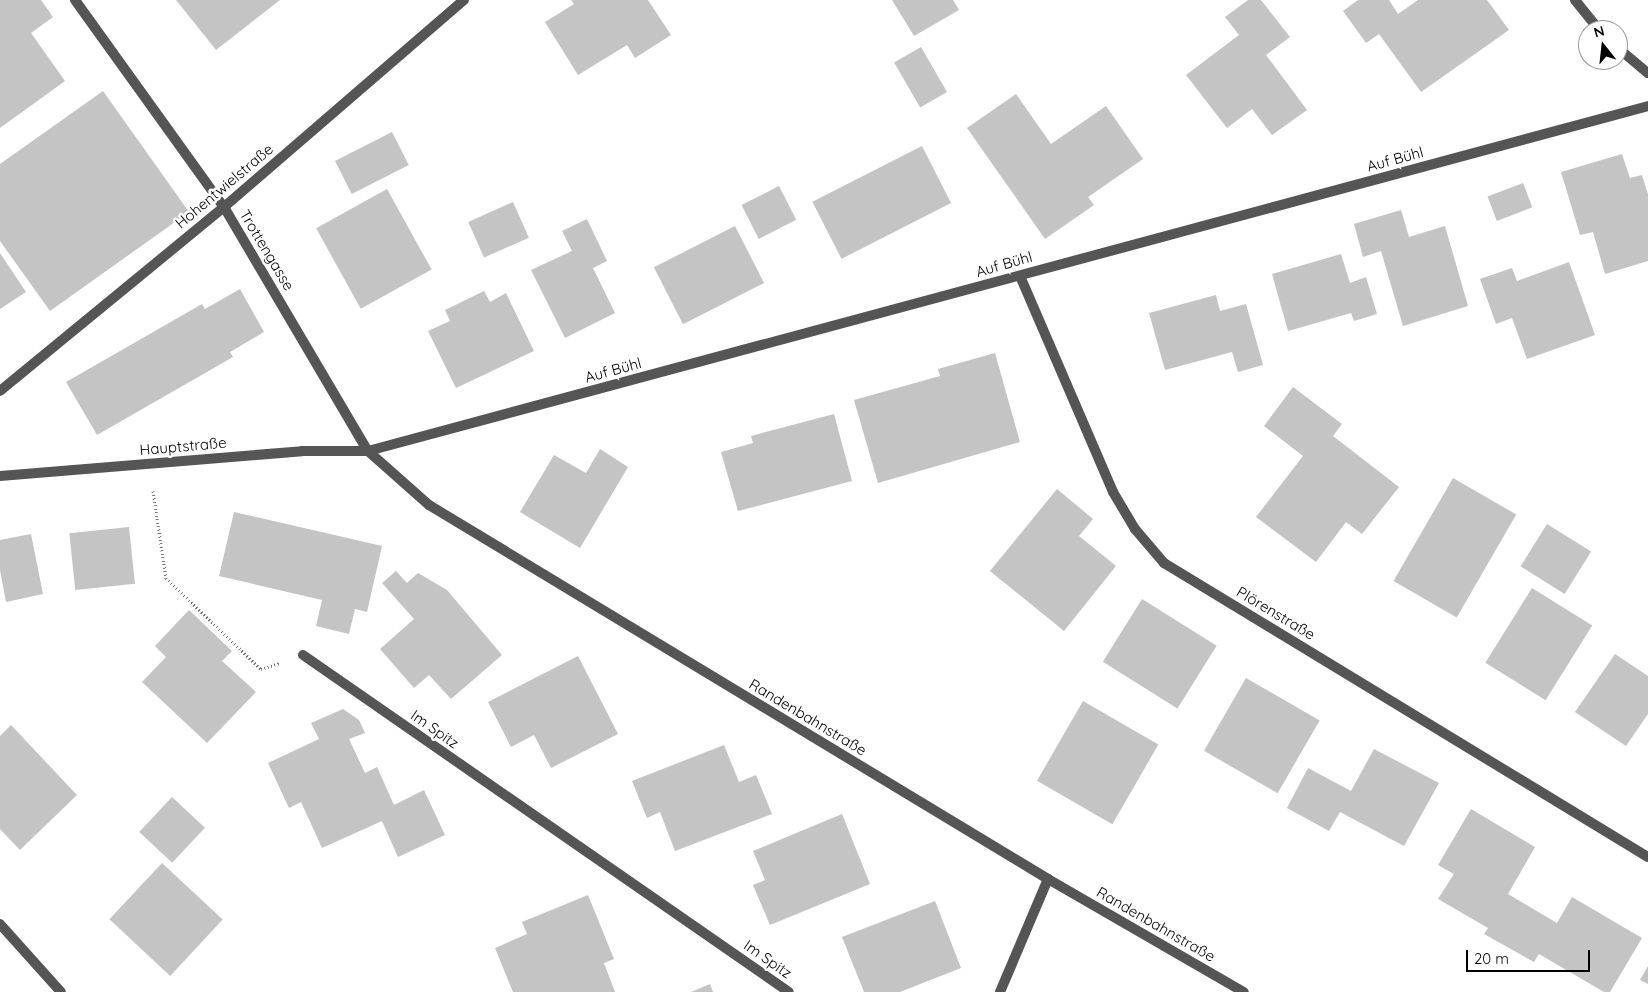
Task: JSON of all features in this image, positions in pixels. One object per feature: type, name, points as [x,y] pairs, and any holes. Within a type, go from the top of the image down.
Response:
[{"type":"street","name":"Trottengasse","points":[[75,0],[224,207],[368,451]]},
{"type":"street","name":"Hohentwielstraße","points":[[0,391],[224,207],[464,0]]},
{"type":"street","points":[[1575,0],[1592,20]]},
{"type":"street","points":[[1628,56],[1648,72]]},
{"type":"street","name":"Auf Bühl","points":[[368,451],[1648,106]]},
{"type":"street","name":"Plörenstraße","points":[[1020,276],[1113,492],[1135,529],[1164,563],[1648,857]]},
{"type":"street","name":"Hauptstraße","points":[[0,476],[302,451],[368,451]]},
{"type":"street","name":"Randenbahnstraße","points":[[368,451],[429,505],[1048,879],[1244,992]]},
{"type":"street","name":"Im Spitz","points":[[303,656],[789,992]]},
{"type":"street","points":[[1000,992],[1048,879]]},
{"type":"street","points":[[0,924],[61,992]]},
{"type":"path","points":[[149,465],[166,578],[261,669],[303,656]]},
{"type":"building","points":[[0,0],[41,0],[53,17],[31,33],[65,81],[0,128]]},
{"type":"building","points":[[176,0],[280,0],[216,50]]},
{"type":"building","points":[[571,0],[648,0],[671,35],[635,58],[627,45],[578,75],[545,22],[574,4]]},
{"type":"building","points":[[892,0],[953,0],[959,10],[914,36]]},
{"type":"building","points":[[1248,0],[1261,0],[1290,37],[1266,55],[1307,110],[1272,135],[1252,109],[1227,128],[1186,75],[1239,35],[1225,17]]},
{"type":"building","points":[[1358,0],[1389,0],[1398,14],[1418,0],[1487,0],[1509,30],[1421,92],[1379,34],[1366,43],[1343,11]]},
{"type":"building","points":[[921,47],[947,92],[920,108],[894,62]]},
{"type":"building","points":[[103,91],[189,212],[50,311],[0,241],[0,164]]},
{"type":"building","points":[[1016,94],[1051,144],[1106,106],[1143,159],[1088,197],[1094,205],[1045,239],[967,128]]},
{"type":"building","points":[[392,132],[409,165],[352,194],[335,161]]},
{"type":"building","points":[[922,146],[951,203],[841,259],[812,202]]},
{"type":"building","points":[[1622,154],[1630,178],[1642,175],[1648,194],[1648,261],[1605,274],[1593,232],[1580,235],[1561,172]]},
{"type":"building","points":[[1523,183],[1532,207],[1497,221],[1488,197]]},
{"type":"building","points":[[779,186],[796,220],[759,239],[742,205]]},
{"type":"building","points":[[387,189],[432,269],[361,309],[316,228]]},
{"type":"building","points":[[513,202],[529,238],[484,258],[468,222]]},
{"type":"building","points":[[1401,210],[1409,237],[1445,226],[1468,306],[1403,326],[1381,251],[1363,257],[1354,224]]},
{"type":"building","points":[[587,219],[607,261],[593,268],[615,313],[565,338],[531,270],[572,251],[562,231]]},
{"type":"building","points":[[735,226],[764,283],[683,324],[654,267]]},
{"type":"building","points":[[0,253],[26,292],[0,309]]},
{"type":"building","points":[[1341,254],[1350,283],[1366,277],[1377,314],[1354,321],[1351,313],[1288,331],[1272,274]]},
{"type":"building","points":[[1569,262],[1595,335],[1527,359],[1512,318],[1496,324],[1480,279],[1512,268],[1517,281]]},
{"type":"building","points":[[240,289],[264,332],[230,352],[233,357],[97,435],[66,382],[202,304],[205,309]]},
{"type":"building","points":[[484,291],[490,302],[506,293],[534,351],[456,388],[428,331],[450,321],[445,310]]},
{"type":"building","points":[[1216,295],[1220,311],[1246,304],[1263,365],[1238,372],[1232,352],[1165,370],[1149,313]]},
{"type":"building","points":[[995,353],[1020,442],[878,483],[854,400],[940,376],[938,369]]},
{"type":"building","points":[[1293,387],[1342,424],[1333,436],[1399,487],[1362,534],[1346,522],[1316,562],[1256,517],[1303,456],[1264,426]]},
{"type":"building","points":[[834,414],[852,481],[738,511],[721,452],[753,443],[751,436]]},
{"type":"building","points":[[600,449],[628,467],[580,548],[520,512],[554,455],[586,473]]},
{"type":"building","points":[[1453,478],[1516,514],[1457,618],[1394,581]]},
{"type":"building","points":[[1057,489],[1093,519],[1079,536],[1116,566],[1064,631],[990,571]]},
{"type":"building","points":[[234,512],[382,546],[367,612],[355,609],[349,634],[316,626],[322,600],[219,576]]},
{"type":"building","points":[[1547,524],[1591,552],[1565,594],[1521,566]]},
{"type":"building","points":[[129,527],[135,584],[75,590],[69,533]]},
{"type":"building","points":[[31,534],[43,594],[6,602],[0,570],[0,540]]},
{"type":"building","points":[[396,571],[407,583],[418,573],[447,590],[502,655],[451,699],[429,675],[414,688],[380,649],[414,619],[382,583]]},
{"type":"building","points":[[1532,588],[1592,626],[1546,700],[1485,663]]},
{"type":"building","points":[[1142,599],[1217,646],[1177,708],[1103,662]]},
{"type":"building","points":[[189,610],[232,651],[222,661],[256,692],[207,743],[142,682],[166,657],[155,646]]},
{"type":"building","points":[[1615,654],[1648,676],[1648,714],[1626,746],[1575,712]]},
{"type":"building","points":[[578,656],[618,734],[551,768],[534,735],[511,747],[488,702]]},
{"type":"building","points":[[1246,678],[1320,720],[1278,793],[1204,751]]},
{"type":"building","points":[[1083,701],[1158,745],[1112,824],[1037,781]]},
{"type":"building","points":[[343,709],[359,720],[365,733],[349,739],[365,773],[377,767],[394,805],[424,790],[445,835],[398,857],[382,821],[322,848],[301,802],[289,808],[268,763],[319,739],[311,723]]},
{"type":"building","points":[[11,725],[77,795],[20,850],[0,829],[0,736]]},
{"type":"building","points":[[724,745],[739,782],[756,775],[772,814],[675,851],[660,812],[647,818],[632,781]]},
{"type":"building","points":[[1374,749],[1439,783],[1404,846],[1340,812],[1329,831],[1287,808],[1308,768],[1351,791]]},
{"type":"building","points":[[172,797],[205,828],[172,863],[139,832]]},
{"type":"building","points":[[1471,809],[1535,847],[1508,894],[1557,923],[1572,897],[1642,938],[1610,992],[1604,992],[1539,954],[1534,962],[1484,934],[1488,928],[1438,899],[1454,874],[1438,865]]},
{"type":"building","points":[[842,814],[870,884],[770,925],[753,885],[765,880],[753,851]]},
{"type":"building","points":[[162,863],[223,920],[170,976],[109,919]]},
{"type":"building","points":[[588,895],[614,959],[604,963],[615,992],[513,992],[495,948],[527,934],[522,922]]},
{"type":"building","points":[[935,901],[961,968],[900,992],[864,992],[842,937]]},
{"type":"building","points":[[1648,966],[1648,984],[1640,980]]},
{"type":"building","points":[[710,984],[713,992],[691,992]]}]
